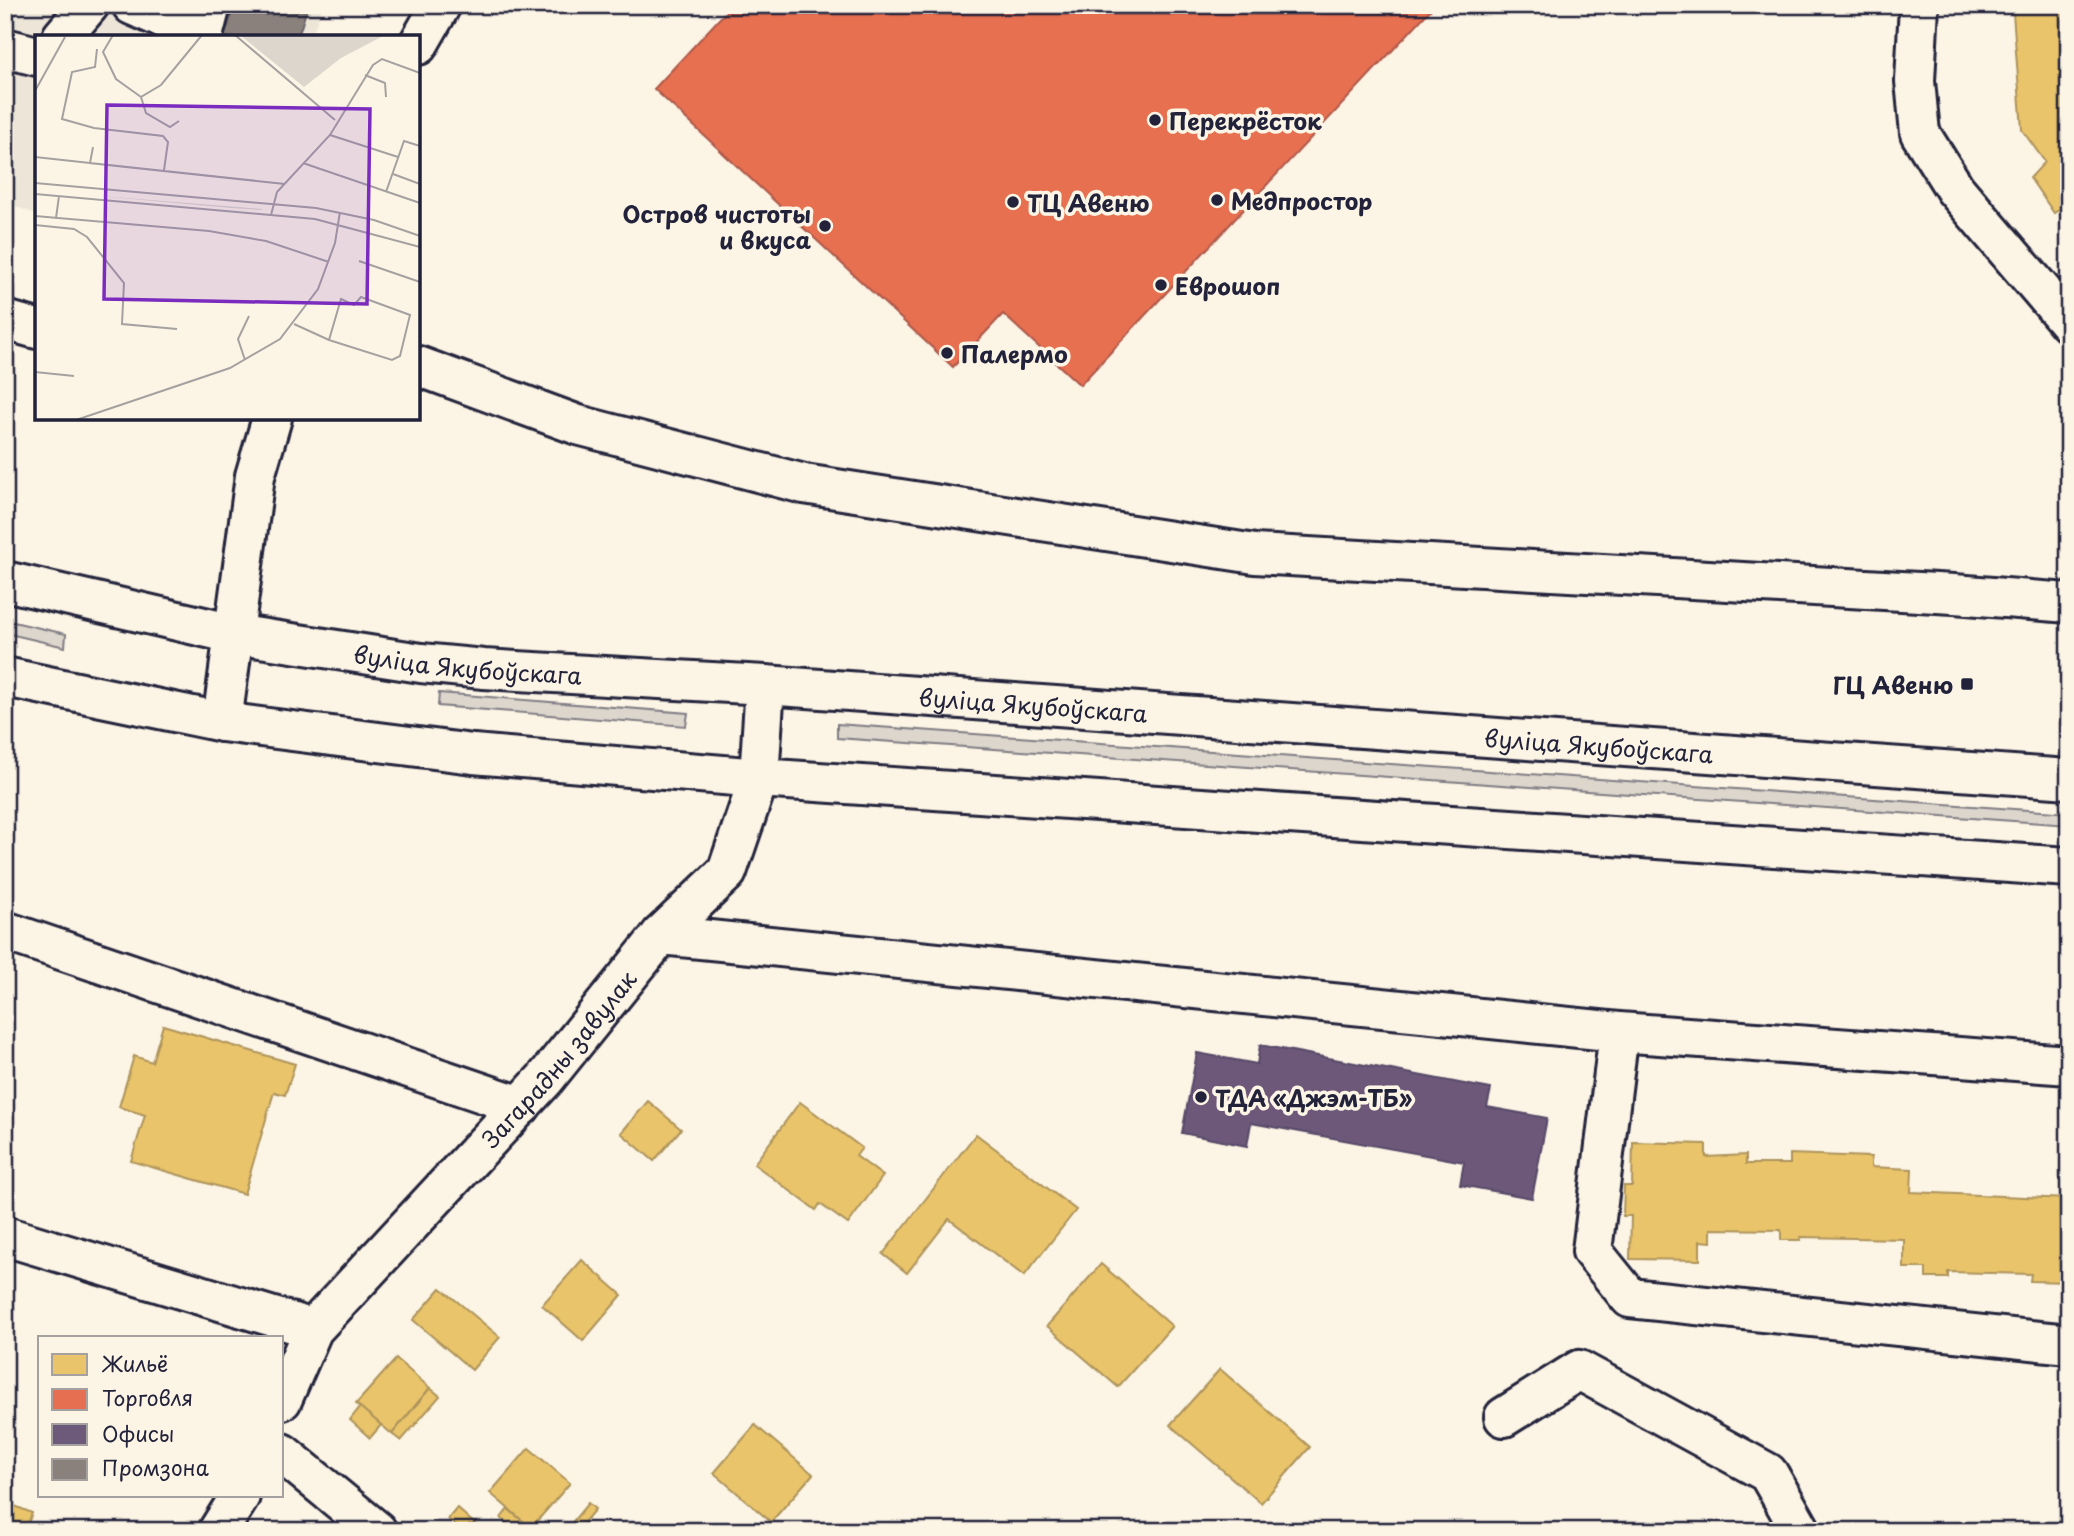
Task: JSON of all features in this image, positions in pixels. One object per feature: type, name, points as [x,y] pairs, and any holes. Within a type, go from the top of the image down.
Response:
[{"type":"main road","points":[[63,35],[89,5]]},
{"type":"main road","points":[[132,5],[201,35]]},
{"type":"main road","points":[[203,35],[211,5]]},
{"type":"main road","points":[[420,42],[441,5]]},
{"type":"main road","points":[[1919,5],[1915,81],[1920,134],[1955,189],[2069,323]]},
{"type":"main road","points":[[5,48],[35,56]]},
{"type":"main road","points":[[5,320],[35,329]]},
{"type":"main road","points":[[420,367],[578,425],[804,484],[1255,554],[1940,593],[2069,603]]},
{"type":"main road","points":[[222,722],[255,475],[270,420]]},
{"type":"main road","name":"вуліца Якубоўскага","points":[[5,581],[234,634],[421,663],[765,685],[2069,779]]},
{"type":"main road","points":[[5,677],[222,722],[422,749],[759,778],[2069,867]]},
{"type":"main road","name":"Загарадны завулак","points":[[284,1395],[313,1329],[545,1079],[662,935],[727,872],[759,778],[765,685]]},
{"type":"main road","points":[[5,931],[521,1106]]},
{"type":"main road","points":[[662,935],[1619,1032],[2069,1065]]},
{"type":"main road","points":[[1619,1032],[1592,1251],[1630,1298],[2069,1344]]},
{"type":"main road","points":[[5,1236],[313,1329]]},
{"type":"main road","points":[[1504,1417],[1579,1370],[1768,1473],[1801,1531]]},
{"type":"main road","points":[[284,1454],[377,1531]]},
{"type":"main road","points":[[219,1531],[239,1498]]},
{"type":"shaded area","points":[[5,5],[323,5],[312,35],[35,35],[35,214],[5,202]]},
{"type":"shaded area","points":[[5,620],[66,634],[65,647],[5,633]]},
{"type":"shaded area","points":[[439,693],[688,713],[686,726],[438,706]]},
{"type":"shaded area","points":[[837,724],[2069,813],[2069,825],[837,738]]},
{"type":"building: Жильё","points":[[1998,5],[2069,5],[2069,203],[2054,213],[2030,178],[2045,162],[2022,130],[2013,13],[1998,13]]},
{"type":"building: Жильё","points":[[163,1025],[295,1064],[285,1095],[274,1092],[244,1194],[131,1161],[145,1115],[119,1107],[134,1056],[152,1062]]},
{"type":"building: Жильё","points":[[648,1101],[681,1129],[654,1161],[621,1133]]},
{"type":"building: Жильё","points":[[800,1102],[862,1148],[856,1156],[883,1176],[848,1224],[820,1204],[816,1210],[754,1164]]},
{"type":"building: Жильё","points":[[976,1134],[1076,1210],[1024,1276],[949,1219],[907,1273],[883,1254]]},
{"type":"building: Жильё","points":[[1633,1142],[1706,1144],[1706,1157],[1746,1155],[1746,1164],[1790,1164],[1790,1154],[1871,1157],[1871,1167],[1912,1169],[1911,1192],[2069,1199],[2069,1282],[2030,1281],[2031,1274],[1948,1272],[1948,1278],[1926,1278],[1926,1268],[1904,1268],[1904,1239],[1800,1237],[1801,1240],[1781,1240],[1781,1230],[1711,1229],[1711,1242],[1700,1241],[1700,1260],[1630,1259],[1631,1216],[1623,1216],[1624,1186],[1632,1186]]},
{"type":"building: Жильё","points":[[582,1260],[622,1295],[583,1341],[542,1305]]},
{"type":"building: Жильё","points":[[1101,1264],[1172,1326],[1118,1387],[1047,1326]]},
{"type":"building: Жильё","points":[[441,1288],[500,1337],[472,1370],[413,1320]]},
{"type":"building: Жильё","points":[[396,1359],[430,1388],[392,1434],[356,1404]]},
{"type":"building: Жильё","points":[[1220,1369],[1310,1447],[1261,1503],[1170,1425]]},
{"type":"building: Жильё","points":[[430,1388],[440,1396],[401,1441],[392,1434]]},
{"type":"building: Жильё","points":[[360,1407],[381,1425],[370,1438],[350,1420]]},
{"type":"building: Жильё","points":[[755,1425],[813,1474],[771,1522],[714,1473]]},
{"type":"building: Жильё","points":[[529,1448],[570,1483],[531,1528],[490,1493]]},
{"type":"building: Жильё","points":[[5,1502],[32,1513],[25,1531],[5,1531]]},
{"type":"building: Жильё","points":[[588,1503],[595,1509],[577,1531],[565,1531]]},
{"type":"building: Жильё","points":[[457,1508],[476,1525],[471,1531],[462,1531],[448,1519]]},
{"type":"building: Жильё","points":[[508,1509],[531,1528],[528,1531],[516,1531],[501,1518]]},
{"type":"building: Торговля","name":"ТЦ Авеню","points":[[732,5],[1433,7],[1080,385],[1003,314],[953,367],[654,89]]},
{"type":"building: Офисы","points":[[1260,1045],[1491,1089],[1487,1107],[1547,1118],[1532,1198],[1460,1185],[1464,1162],[1251,1123],[1247,1146],[1182,1133],[1197,1053],[1257,1064]]},
{"type":"building: Промзона","points":[[235,5],[308,5],[299,35],[225,35]]},
{"type":"place","name":"Перекрёсток","points":[[1155,120]]},
{"type":"place","name":"Медпростор","points":[[1217,200]]},
{"type":"place","name":"ТЦ Авеню","points":[[1013,202]]},
{"type":"place","name":"Остров чистоты и вкуса","points":[[825,226]]},
{"type":"place","name":"Еврошоп","points":[[1161,285]]},
{"type":"place","name":"Палермо","points":[[947,353]]},
{"type":"place","name":"ГЦ Авеню","points":[[1967,684]]},
{"type":"place","name":"ТДА «Джэм-ТБ»","points":[[1201,1097]]}]
